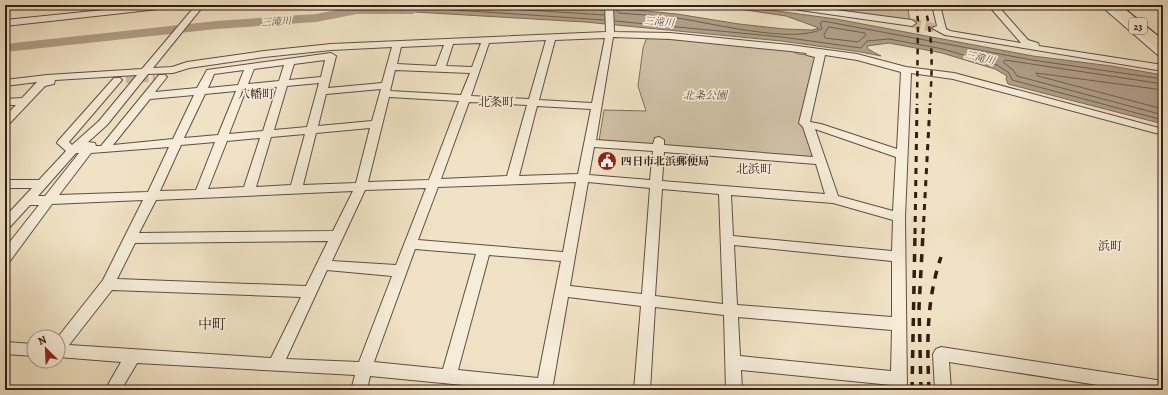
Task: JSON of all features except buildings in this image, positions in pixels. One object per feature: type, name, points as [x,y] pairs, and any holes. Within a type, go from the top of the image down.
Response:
[{"type":"highway","name":"23","points":[[1112,5],[1163,47]]},
{"type":"highway","name":"23","points":[[1124,5],[1163,38]]},
{"type":"street","points":[[5,24],[57,17],[177,5]]},
{"type":"street","points":[[5,225],[41,184],[103,123],[200,5]]},
{"type":"street","points":[[66,352],[275,365],[364,369],[544,388],[609,33],[609,5]]},
{"type":"street","points":[[779,5],[912,23]]},
{"type":"street","points":[[936,5],[939,29],[1021,46],[1113,59],[1163,68]]},
{"type":"street","points":[[992,5],[1025,42],[1047,47],[1052,51]]},
{"type":"street","points":[[1104,5],[1163,55]]},
{"type":"street","points":[[57,17],[63,9]]},
{"type":"street","points":[[5,83],[147,69],[173,70],[187,65],[331,47],[397,45],[609,33],[670,36],[790,48],[857,57],[906,70],[954,76],[1163,132]]},
{"type":"street","points":[[512,180],[552,37]]},
{"type":"street","points":[[359,390],[364,369],[485,44]]},
{"type":"street","points":[[275,365],[361,186],[397,45]]},
{"type":"street","points":[[440,69],[450,45]]},
{"type":"street","points":[[790,48],[820,55],[804,123],[808,125],[833,199]]},
{"type":"street","points":[[66,338],[108,284],[210,72],[331,56],[296,189]]},
{"type":"street","points":[[249,191],[290,61]]},
{"type":"street","points":[[201,193],[250,67]]},
{"type":"street","points":[[392,67],[475,70]]},
{"type":"street","points":[[732,362],[898,384],[899,217],[906,70]]},
{"type":"street","points":[[104,149],[162,77],[155,77]]},
{"type":"street","points":[[5,121],[42,83],[122,79],[62,143],[74,150],[89,150],[378,124]]},
{"type":"street","points":[[146,96],[325,80]]},
{"type":"street","points":[[322,91],[386,90],[464,99],[595,106]]},
{"type":"street","points":[[5,102],[25,101]]},
{"type":"street","points":[[5,257],[89,150],[103,123]]},
{"type":"street","points":[[808,125],[817,126],[902,155]]},
{"type":"street","points":[[589,143],[659,144],[821,161]]},
{"type":"street","points":[[642,390],[659,144]]},
{"type":"street","points":[[26,201],[432,183],[582,178],[833,199],[899,217]]},
{"type":"street","points":[[5,184],[41,184]]},
{"type":"street","points":[[725,190],[734,390]]},
{"type":"street","points":[[130,238],[337,236]]},
{"type":"street","points":[[727,240],[899,257]]},
{"type":"street","points":[[410,244],[568,257]]},
{"type":"street","points":[[448,377],[484,250]]},
{"type":"street","points":[[323,265],[400,271]]},
{"type":"street","points":[[108,284],[311,292]]},
{"type":"street","points":[[562,292],[730,310],[898,324]]},
{"type":"street","points":[[5,348],[26,349]]},
{"type":"street","points":[[943,390],[941,354],[1163,388]]},
{"type":"street","points":[[113,390],[133,356]]},
{"type":"green space","points":[[790,5],[907,5],[910,21]]},
{"type":"green space","name":"北条公園","points":[[647,37],[788,49],[798,54],[816,56],[802,127],[808,132],[816,158],[599,141],[604,110],[646,111],[638,86],[643,48]]},
{"type":"water","points":[[627,5],[628,7],[616,8],[677,14],[739,24],[785,29],[812,30],[819,28],[786,16],[712,5],[733,5],[836,19],[1033,56],[1111,66],[1163,75],[1163,124],[1008,84],[1006,79],[1007,76],[995,69],[942,53],[889,43],[867,46],[868,49],[881,56],[781,41],[585,22],[363,9]]},
{"type":"waterway","name":"三滝川","points":[[5,48],[216,25],[316,18],[357,10],[413,10]]},
{"type":"tunnel","points":[[912,23],[936,28]]},
{"type":"tunnel","points":[[126,79],[155,77]]},
{"type":"railway","points":[[916,5],[918,21],[917,105]]},
{"type":"railway","points":[[924,5],[931,42],[932,67],[930,105]]},
{"type":"railway","points":[[915,234],[917,104]]},
{"type":"railway","points":[[923,234],[930,104]]},
{"type":"railway","points":[[912,390],[915,233]]},
{"type":"railway","points":[[921,390],[919,307],[923,233]]},
{"type":"railway","points":[[929,390],[928,339],[930,306],[936,273],[941,257]]},
{"type":"place","name":"四日市北浜郵便局","points":[[607,161]]},
{"type":"district","name":"八幡町","points":[[256,94]]},
{"type":"district","name":"北条町","points":[[496,102]]},
{"type":"district","name":"北浜町","points":[[754,169]]},
{"type":"district","name":"浜町","points":[[1110,246]]},
{"type":"district","name":"中町","points":[[212,324]]}]
